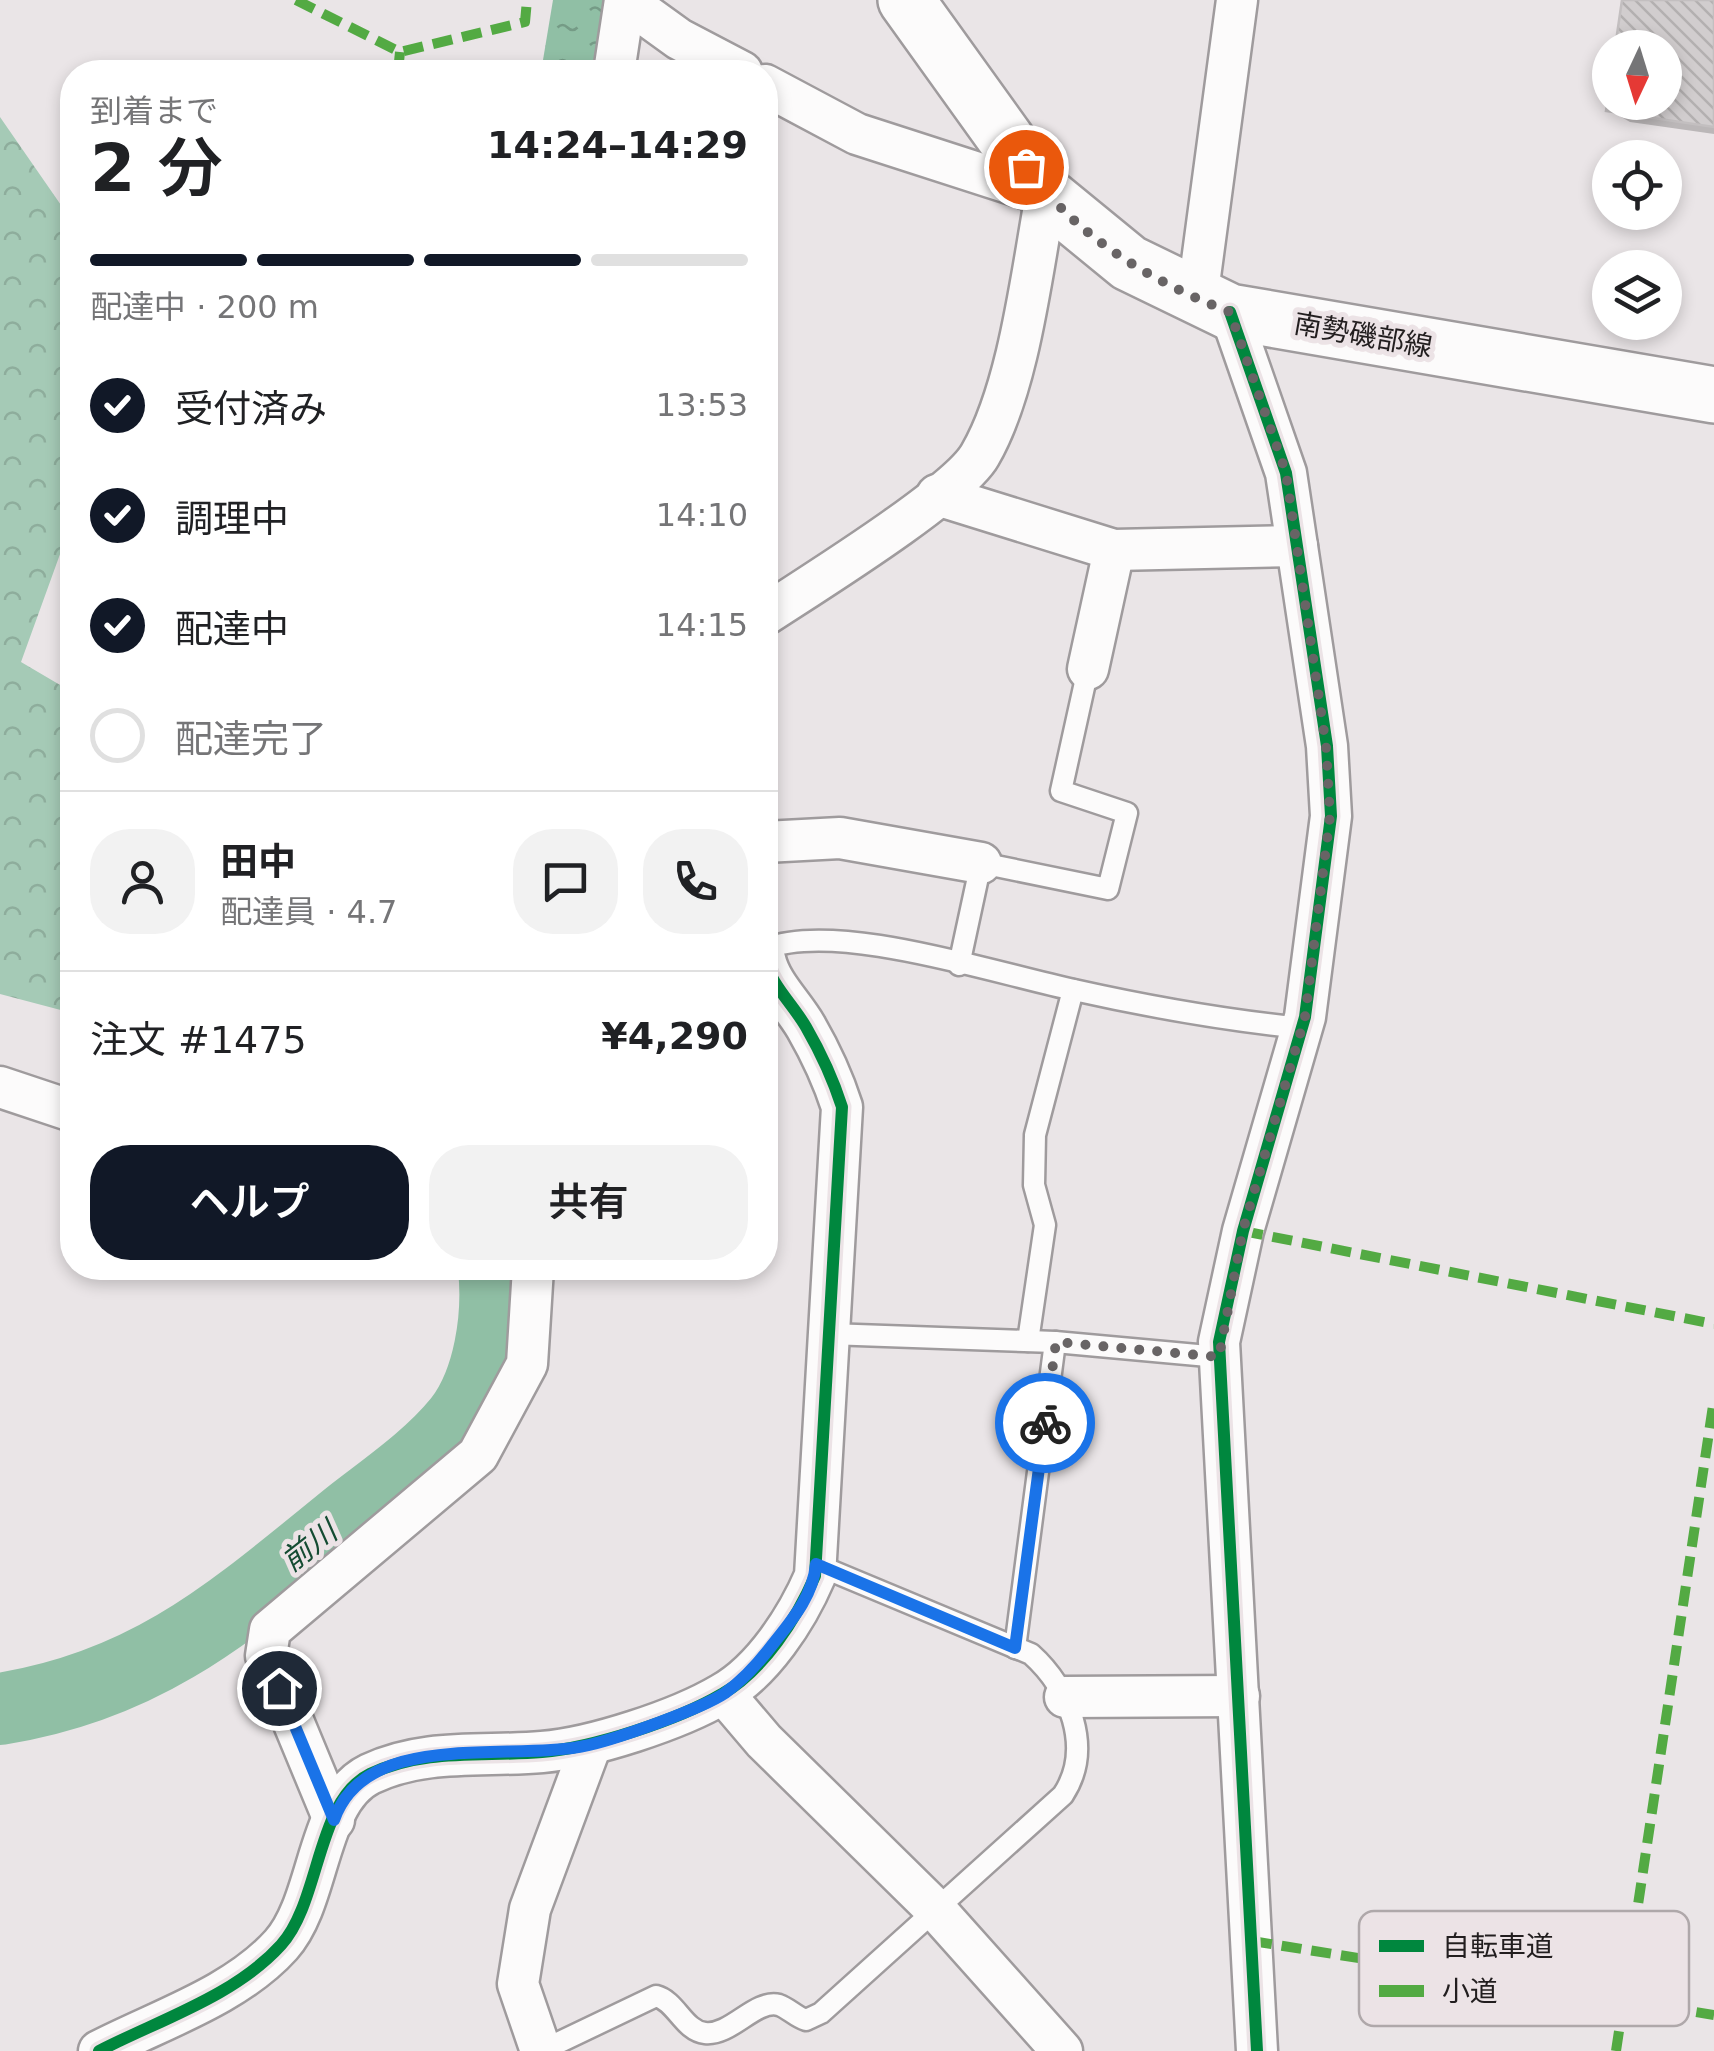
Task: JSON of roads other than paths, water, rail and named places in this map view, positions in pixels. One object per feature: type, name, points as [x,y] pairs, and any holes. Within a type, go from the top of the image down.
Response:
[{"type":"main road","name":"南勢磯部線","points":[[906,0],[1046,195],[1129,263],[1214,306],[1714,395]]},
{"type":"street","points":[[616,60],[625,0],[679,39],[719,60]]},
{"type":"street","points":[[1237,0],[1214,306],[1286,473],[1326,746],[1330,816],[1302,1028],[1243,1230],[1219,1357],[1257,2051]]},
{"type":"street","points":[[778,91],[857,134],[1046,195],[1028,294],[998,415],[979,459],[937,494],[778,606]]},
{"type":"street","points":[[937,494],[1114,550],[1297,546]]},
{"type":"street","points":[[1088,669],[1114,550]]},
{"type":"street","points":[[778,841],[840,838],[981,863]]},
{"type":"street","points":[[98,2051],[246,1978],[284,1943],[302,1910],[348,1789],[367,1775],[410,1759],[542,1752],[591,1744],[724,1694],[764,1656],[800,1610],[816,1564],[842,1107],[831,1074],[804,1024],[778,988]]},
{"type":"street","points":[[0,1087],[60,1108]]},
{"type":"street","points":[[334,1820],[266,1656],[270,1630],[478,1455],[527,1364],[532,1280]]},
{"type":"street","points":[[724,1694],[764,1741],[936,1910],[1062,2051]]},
{"type":"street","points":[[1065,1697],[1238,1696]]},
{"type":"street","points":[[541,2051],[518,1984],[530,1909],[591,1744]]},
{"type":"lane","points":[[959,965],[981,863],[1108,889],[1127,813],[1061,791],[1088,669]]},
{"type":"lane","points":[[778,945],[796,939],[831,941],[1213,1019],[1302,1028]]},
{"type":"lane","points":[[1028,1341],[1045,1225],[1034,1184],[1035,1134],[1073,990]]},
{"type":"lane","points":[[829,1334],[1056,1342],[1219,1357]]},
{"type":"lane","points":[[1015,1648],[1056,1342]]},
{"type":"lane","points":[[541,2051],[656,1996],[666,1998],[695,2029],[706,2034],[723,2031],[778,2005],[806,2020],[821,2014],[1063,1795],[1072,1781],[1078,1748],[1065,1697],[1053,1673],[1015,1648],[816,1564]]},
{"type":"water","points":[[553,0],[603,0],[594,60],[543,60]]},
{"type":"waterway","name":"前川","points":[[0,1709],[54,1698],[102,1682],[188,1638],[228,1612],[421,1460],[459,1421],[478,1387],[490,1348],[494,1280]]}]
